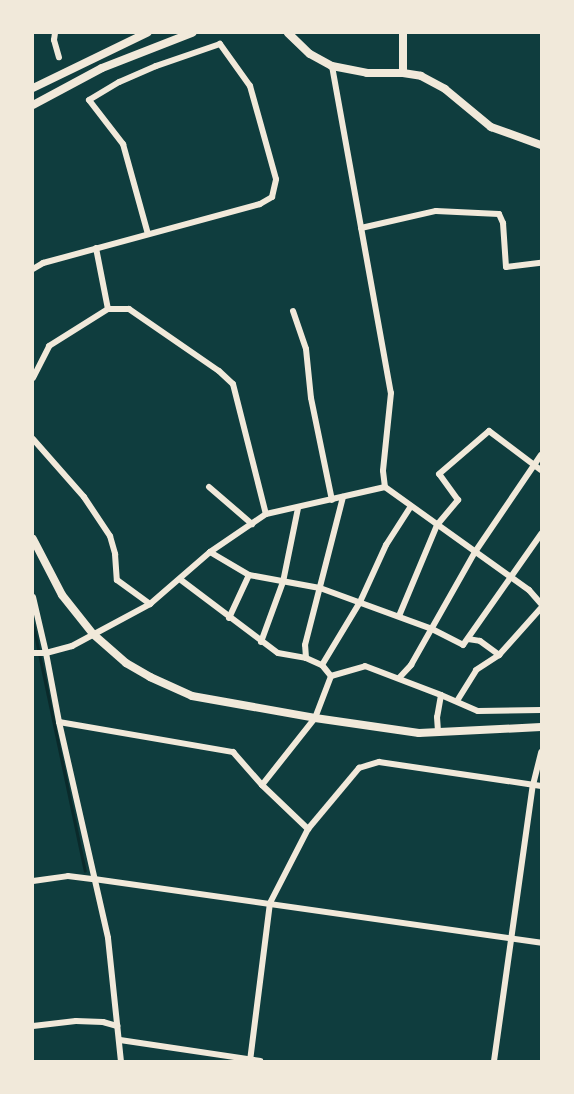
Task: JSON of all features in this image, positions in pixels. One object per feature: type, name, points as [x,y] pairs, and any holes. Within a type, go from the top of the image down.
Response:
[{"type":"main road","points":[[33,88],[147,33]]},
{"type":"main road","points":[[33,105],[102,68],[192,33]]},
{"type":"street","points":[[55,33],[54,40],[59,57]]},
{"type":"street","points":[[288,33],[310,54],[332,66],[367,73],[403,73],[421,76],[445,89],[491,127],[541,145]]},
{"type":"street","points":[[403,33],[403,73]]},
{"type":"street","points":[[33,268],[96,248],[260,204],[272,198],[276,179],[250,86],[220,44],[156,66],[119,82],[89,100],[123,144],[148,234]]},
{"type":"street","points":[[332,66],[392,393],[382,471],[385,487],[529,590],[541,606],[499,655],[476,670],[457,701]]},
{"type":"street","points":[[361,228],[436,211],[499,214],[503,223],[506,267],[541,263]]},
{"type":"street","points":[[96,248],[108,309]]},
{"type":"street","points":[[33,378],[49,346],[108,309],[129,309],[219,371],[233,384],[266,514]]},
{"type":"street","points":[[293,311],[306,349],[311,398],[332,500]]},
{"type":"street","points":[[399,616],[436,525],[459,500],[439,474],[489,431],[541,470]]},
{"type":"street","points":[[33,439],[84,497],[110,536],[115,554],[117,580],[150,604]]},
{"type":"street","points":[[399,678],[411,665],[475,552],[541,455]]},
{"type":"street","points":[[209,487],[252,524]]},
{"type":"street","points":[[33,652],[46,653],[72,646],[150,604],[181,580],[210,552],[266,514],[385,487]]},
{"type":"street","points":[[306,658],[305,645],[343,497]]},
{"type":"street","points":[[322,665],[360,602],[386,545],[411,506]]},
{"type":"street","points":[[261,642],[283,582],[298,508]]},
{"type":"street","points":[[210,552],[249,575],[320,588],[432,629],[464,645],[541,534]]},
{"type":"street","points":[[33,539],[62,595],[93,634],[126,663],[192,696],[315,718],[438,733],[541,728]]},
{"type":"street","points":[[229,618],[249,575]]},
{"type":"street","points":[[181,580],[278,653],[306,658],[322,665],[331,676]]},
{"type":"street","points":[[33,597],[58,722],[108,938],[121,1061]]},
{"type":"street","points":[[468,639],[480,641],[499,655]]},
{"type":"street","points":[[331,676],[365,666],[478,711],[541,710]]},
{"type":"street","points":[[262,785],[315,718],[331,676]]},
{"type":"street","points":[[438,733],[437,717],[441,695]]},
{"type":"street","points":[[58,722],[233,752],[262,785],[308,829]]},
{"type":"street","points":[[494,1061],[533,785],[541,752]]},
{"type":"street","points":[[250,1060],[270,903],[308,829],[358,768],[379,762],[541,786]]},
{"type":"street","points":[[33,881],[68,876],[94,879],[541,943]]},
{"type":"street","points":[[33,1026],[76,1021],[103,1022],[117,1026]]},
{"type":"street","points":[[120,1041],[260,1061]]},
{"type":"waterway","points":[[33,625],[85,871]]}]
